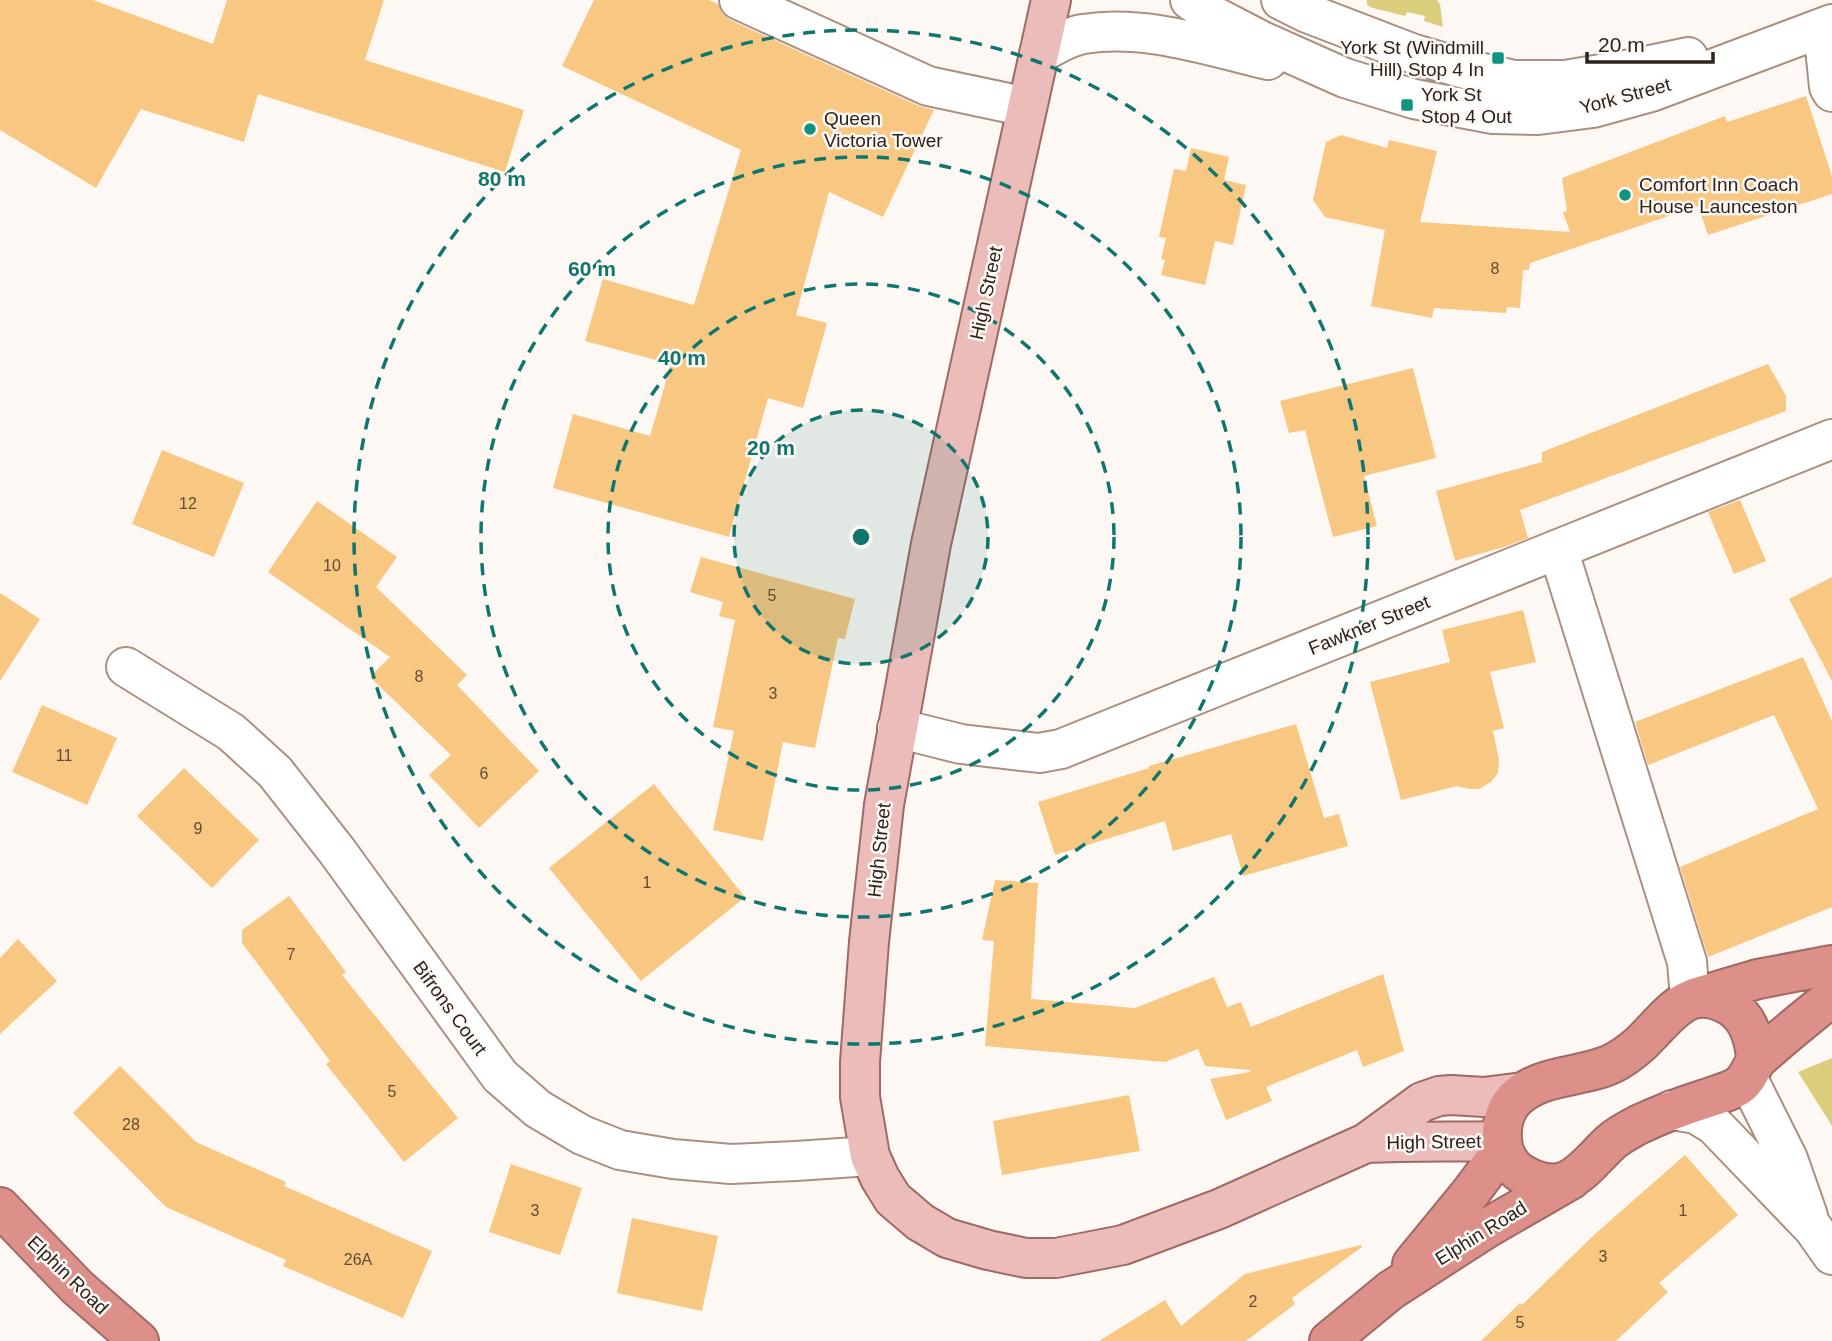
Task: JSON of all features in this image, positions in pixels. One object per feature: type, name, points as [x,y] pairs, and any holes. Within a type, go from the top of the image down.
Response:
[{"type":"highway","points":[[1573,1178],[1544,1182],[1522,1174],[1514,1167],[1502,1145],[1502,1130],[1507,1110],[1522,1093],[1546,1082],[1587,1073],[1618,1061],[1648,1037],[1672,1010],[1691,999],[1758,979],[1832,965]]},
{"type":"highway","name":"Elphin Road","points":[[1329,1341],[1391,1290],[1487,1228],[1582,1172],[1613,1140],[1672,1110],[1736,1087],[1832,997]]},
{"type":"highway","points":[[1691,999],[1713,999],[1733,1008],[1743,1018],[1753,1035],[1756,1048],[1752,1070]]},
{"type":"highway","name":"Elphin Road","points":[[1391,1290],[1471,1192],[1502,1145]]},
{"type":"highway","name":"Elphin Road","points":[[0,1207],[77,1287],[139,1341]]},
{"type":"main road","name":"High Street","points":[[1051,0],[931,544],[884,806],[860,1062],[860,1097],[870,1156],[893,1199],[920,1222],[947,1238],[1026,1258],[1056,1258],[1123,1245],[1219,1209],[1366,1143],[1422,1102],[1438,1096],[1484,1097],[1522,1093]]},
{"type":"main road","name":"High Street","points":[[1366,1143],[1426,1140],[1502,1145]]},
{"type":"street","points":[[739,0],[928,86],[1027,107]]},
{"type":"street","name":"York Street","points":[[1190,0],[1212,15],[1262,41],[1345,78],[1440,104],[1493,114],[1538,115],[1593,108],[1651,92],[1828,26]]},
{"type":"street","name":"York Street","points":[[1281,0],[1307,13],[1414,54],[1514,80],[1565,79],[1631,69],[1828,26]]},
{"type":"street","points":[[1828,26],[1829,87],[1832,92]]},
{"type":"street","points":[[1039,54],[1060,41],[1081,34],[1142,32],[1345,78]]},
{"type":"street","name":"Fawkner Street","points":[[897,728],[961,744],[1039,753],[1061,750],[1832,439]]},
{"type":"street","points":[[1558,549],[1687,962],[1691,999]]},
{"type":"street","name":"Bifrons Court","points":[[125,667],[232,732],[275,772],[337,851],[500,1076],[538,1109],[582,1135],[620,1150],[673,1159],[731,1164],[870,1156]]},
{"type":"street","points":[[1752,1070],[1822,1242]]},
{"type":"street","points":[[1672,1110],[1696,1114],[1714,1125],[1822,1242]]},
{"type":"shaded area","points":[[1367,0],[1437,0],[1443,27],[1424,21],[1425,16],[1407,12],[1405,16],[1373,8],[1367,5]]},
{"type":"shaded area","points":[[1832,1058],[1832,1126],[1798,1072]]},
{"type":"building","points":[[0,0],[93,0],[213,44],[227,0],[384,0],[365,60],[524,110],[505,172],[258,94],[244,142],[141,109],[96,188],[0,130]]},
{"type":"building","points":[[594,0],[709,0],[718,4],[722,13],[730,20],[919,106],[934,110],[883,217],[829,192],[796,315],[827,323],[803,408],[768,398],[729,537],[553,488],[573,414],[650,436],[671,364],[585,341],[603,279],[694,305],[741,150],[562,66]]},
{"type":"building","points":[[1806,96],[1832,176],[1832,194],[1708,235],[1698,206],[1530,263],[1529,270],[1523,270],[1520,308],[1507,307],[1506,313],[1434,308],[1432,318],[1371,306],[1385,230],[1325,217],[1313,200],[1326,142],[1341,135],[1387,148],[1389,140],[1437,151],[1420,222],[1570,232],[1563,212],[1567,211],[1562,178],[1725,116],[1727,122]]},
{"type":"building","points":[[1191,148],[1229,157],[1224,180],[1246,185],[1233,245],[1215,241],[1205,285],[1161,275],[1165,260],[1161,259],[1166,238],[1159,237],[1174,169],[1186,171]]},
{"type":"building","points":[[1768,364],[1786,396],[1786,411],[1520,510],[1528,538],[1455,561],[1436,491],[1542,462],[1542,452]]},
{"type":"building","points":[[1413,368],[1436,458],[1364,476],[1377,526],[1333,537],[1305,430],[1289,433],[1280,401]]},
{"type":"building","points":[[162,450],[244,483],[214,557],[132,524]]},
{"type":"building","points":[[1740,500],[1766,561],[1734,574],[1708,512]]},
{"type":"building","points":[[317,501],[397,557],[376,587],[467,675],[457,685],[539,771],[479,828],[429,775],[451,755],[370,677],[390,657],[268,572]]},
{"type":"building","points":[[701,557],[855,599],[845,639],[838,638],[815,748],[783,742],[763,841],[713,830],[734,731],[713,727],[735,620],[719,616],[723,602],[690,592]]},
{"type":"building","points":[[1832,577],[1832,681],[1789,599]]},
{"type":"building","points":[[0,593],[40,619],[0,681]]},
{"type":"building","points":[[1523,610],[1536,662],[1490,672],[1504,728],[1493,731],[1499,760],[1498,773],[1491,782],[1479,789],[1457,786],[1401,800],[1370,682],[1450,662],[1442,630]]},
{"type":"building","points":[[1803,657],[1832,721],[1832,907],[1708,957],[1680,867],[1818,809],[1774,715],[1648,765],[1635,722]]},
{"type":"building","points":[[42,705],[117,738],[87,805],[12,772]]},
{"type":"building","points":[[1296,724],[1324,818],[1339,814],[1348,846],[1243,876],[1231,834],[1173,851],[1165,821],[1055,855],[1038,802],[1149,766]]},
{"type":"building","points":[[184,768],[259,840],[212,888],[137,816]]},
{"type":"building","points":[[654,784],[745,897],[641,981],[549,868]]},
{"type":"building","points":[[995,880],[1038,883],[1031,999],[1135,1008],[1214,977],[1227,1007],[1241,1002],[1251,1027],[1383,974],[1404,1051],[1363,1067],[1357,1050],[1266,1087],[1272,1101],[1226,1120],[1210,1079],[1250,1070],[1205,1066],[1198,1049],[1165,1062],[985,1046],[994,941],[982,940]]},
{"type":"building","points":[[289,896],[346,972],[342,975],[458,1118],[404,1162],[326,1064],[330,1061],[242,943],[242,930]]},
{"type":"building","points":[[18,939],[57,981],[0,1034],[0,958]]},
{"type":"building","points":[[120,1066],[196,1142],[286,1182],[284,1186],[432,1251],[403,1318],[283,1266],[286,1260],[166,1207],[73,1113]]},
{"type":"building","points":[[1129,1095],[1140,1151],[1002,1175],[993,1121]]},
{"type":"building","points":[[1685,1155],[1738,1215],[1659,1283],[1668,1292],[1616,1341],[1481,1341],[1595,1234]]},
{"type":"building","points":[[511,1164],[582,1188],[560,1255],[489,1232]]},
{"type":"building","points":[[632,1218],[718,1236],[702,1311],[617,1293]]},
{"type":"building","points":[[1361,1245],[1362,1247],[1292,1298],[1295,1304],[1246,1341],[1099,1341],[1165,1300],[1181,1326],[1245,1274]]},
{"type":"place","name":"York St (Windmill Hill) Stop 4 In","points":[[1498,58]]},
{"type":"place","name":"York St Stop 4 Out","points":[[1407,105]]},
{"type":"place","name":"Queen Victoria Tower","points":[[810,129]]},
{"type":"place","name":"Comfort Inn Coach House Launceston","points":[[1625,195]]}]
